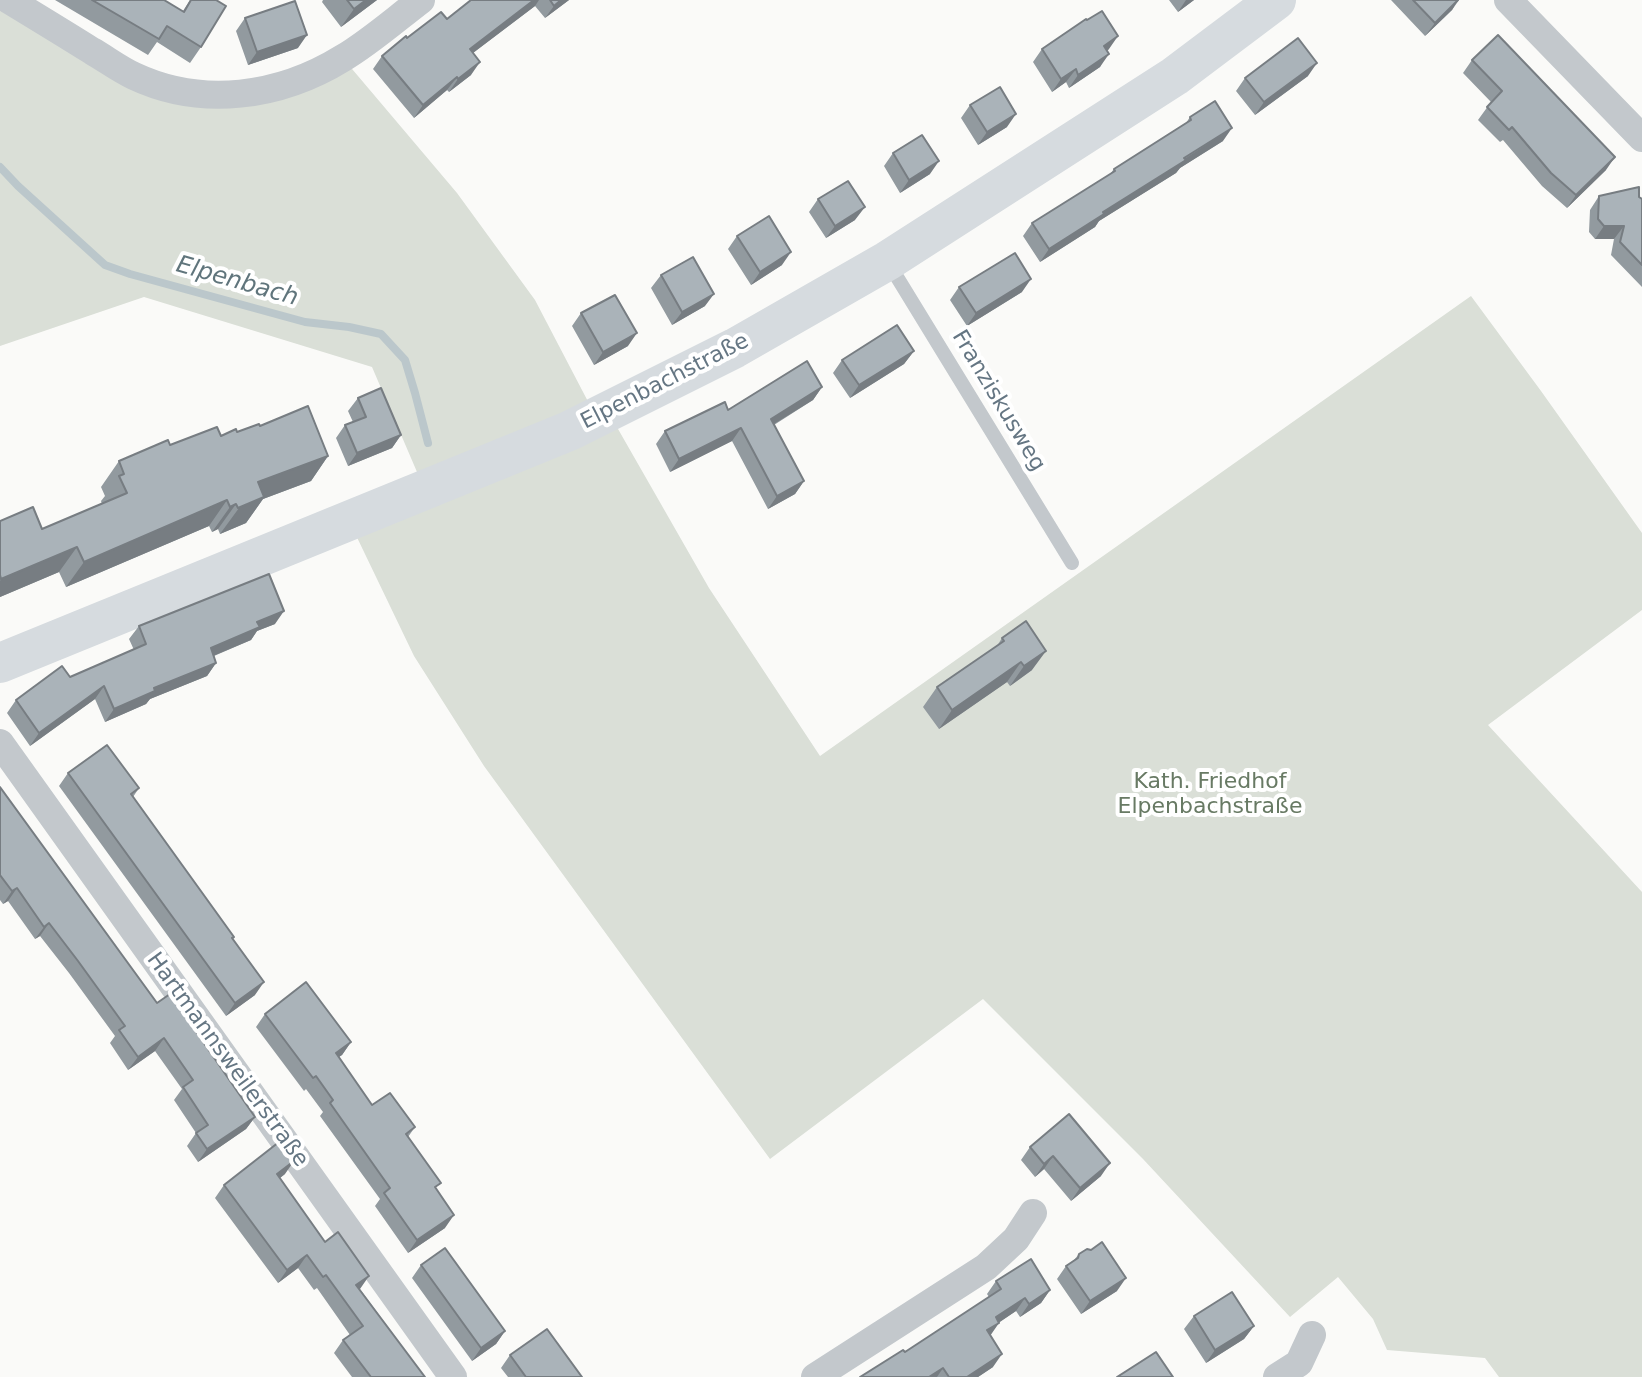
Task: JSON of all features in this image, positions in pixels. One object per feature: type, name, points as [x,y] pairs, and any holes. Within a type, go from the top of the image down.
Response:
[{"type":"street","points":[[9,0],[133,75],[177,91],[227,95],[263,91],[312,74],[344,58],[421,0]]},
{"type":"street","name":"Elpenbachstraße","points":[[0,663],[569,431],[735,348],[887,261],[1175,76],[1276,0]]},
{"type":"street","points":[[1508,0],[1642,138]]},
{"type":"street","name":"Hartmannsweilerstraße","points":[[0,743],[453,1377]]},
{"type":"street","points":[[815,1377],[986,1267],[1016,1239],[1033,1213]]},
{"type":"street","points":[[1277,1377],[1299,1363],[1312,1335]]},
{"type":"lane","name":"Franziskusweg","points":[[887,261],[1072,563]]},
{"type":"green space","points":[[0,3],[179,97],[347,63],[457,193],[535,300],[594,413],[423,486],[372,367],[144,297],[0,346]]},
{"type":"green space","name":"Kath. Friedhof Elpenbachstraße","points":[[1471,296],[1642,533],[1642,610],[1488,725],[1642,892],[1642,1377],[1499,1377],[1485,1358],[1387,1350],[1373,1319],[1338,1277],[1290,1317],[1143,1159],[983,999],[770,1159],[484,766],[414,656],[352,527],[610,415],[709,588],[820,756]]},
{"type":"building","points":[[92,0],[164,0],[184,12],[191,0],[216,0],[226,6],[201,47],[167,26],[159,39]]},
{"type":"building","points":[[347,0],[366,0],[354,9]]},
{"type":"building","points":[[471,0],[534,0],[470,49],[480,62],[423,105],[382,56],[441,12],[447,19]]},
{"type":"building","points":[[1413,0],[1458,0],[1435,23]]},
{"type":"building","points":[[295,1],[307,35],[257,52],[245,18]]},
{"type":"building","points":[[1102,11],[1118,36],[1104,46],[1109,54],[1078,75],[1076,69],[1061,79],[1042,49]]},
{"type":"building","points":[[1498,35],[1615,157],[1576,195],[1551,173],[1512,127],[1509,130],[1487,107],[1502,91],[1472,60]]},
{"type":"building","points":[[1298,38],[1317,63],[1264,102],[1245,78]]},
{"type":"building","points":[[1000,87],[1016,114],[987,132],[970,105]]},
{"type":"building","points":[[1215,101],[1232,128],[1049,249],[1032,223],[1115,171]]},
{"type":"building","points":[[922,135],[939,161],[909,180],[893,153]]},
{"type":"building","points":[[848,181],[865,207],[835,226],[818,199]]},
{"type":"building","points":[[1639,187],[1639,197],[1642,199],[1642,265],[1620,242],[1624,226],[1604,226],[1598,219],[1599,196]]},
{"type":"building","points":[[769,216],[791,252],[760,272],[737,236]]},
{"type":"building","points":[[1015,253],[1031,279],[976,313],[959,287]]},
{"type":"building","points":[[693,257],[714,294],[682,312],[661,275]]},
{"type":"building","points":[[615,295],[637,333],[603,352],[581,313]]},
{"type":"building","points":[[897,325],[914,351],[859,385],[842,360]]},
{"type":"building","points":[[807,361],[822,387],[771,419],[804,481],[777,496],[741,428],[679,459],[665,431],[725,402],[728,410]]},
{"type":"building","points":[[381,388],[401,435],[357,453],[345,425],[366,417],[358,398]]},
{"type":"building","points":[[308,406],[328,456],[258,482],[264,497],[238,508],[236,504],[230,507],[227,500],[84,562],[77,547],[1,579],[0,521],[33,507],[42,529],[127,493],[119,476],[124,474],[119,461],[168,440],[170,445],[217,427],[221,436],[236,429],[237,432],[260,426]]},
{"type":"building","points":[[269,574],[284,611],[257,622],[260,627],[211,648],[216,663],[154,688],[155,691],[114,709],[104,686],[39,733],[16,700],[62,666],[70,677],[146,644],[139,626]]},
{"type":"building","points":[[1026,621],[1046,651],[1024,666],[1021,662],[952,710],[937,687],[1004,641],[1002,638]]},
{"type":"building","points":[[107,745],[139,788],[131,794],[264,982],[235,1003],[68,773]]},
{"type":"building","points":[[0,787],[157,1003],[170,994],[255,1117],[207,1149],[196,1133],[208,1125],[183,1087],[193,1080],[164,1038],[138,1057],[119,1030],[125,1026],[78,961],[49,923],[44,927],[17,888],[12,891],[0,875]]},
{"type":"building","points":[[306,982],[351,1042],[336,1053],[372,1105],[390,1093],[415,1127],[406,1134],[441,1183],[435,1187],[454,1215],[417,1240],[384,1193],[390,1188],[330,1103],[333,1100],[265,1014]]},
{"type":"building","points":[[1069,1114],[1110,1163],[1080,1188],[1053,1156],[1044,1164],[1030,1147]]},
{"type":"building","points":[[279,1142],[294,1161],[277,1174],[325,1242],[338,1232],[369,1276],[356,1285],[425,1377],[371,1377],[343,1340],[363,1326],[326,1275],[323,1277],[307,1255],[287,1270],[224,1185]]},
{"type":"building","points":[[1102,1242],[1126,1278],[1090,1301],[1066,1266],[1079,1254]]},
{"type":"building","points":[[445,1248],[505,1331],[481,1348],[421,1265]]},
{"type":"building","points":[[1031,1259],[1050,1290],[1029,1304],[1025,1298],[996,1317],[999,1323],[987,1330],[1002,1354],[967,1377],[949,1377],[943,1368],[929,1377],[860,1377],[903,1350],[905,1352],[1001,1289],[996,1281]]},
{"type":"building","points":[[1232,1292],[1254,1326],[1215,1350],[1194,1316]]},
{"type":"building","points":[[547,1329],[582,1377],[526,1377],[510,1355]]},
{"type":"building","points":[[1156,1352],[1173,1377],[1117,1377]]},
{"type":"waterway","name":"Elpenbach","points":[[0,167],[105,265],[305,322],[381,334],[405,360],[428,443]]}]
